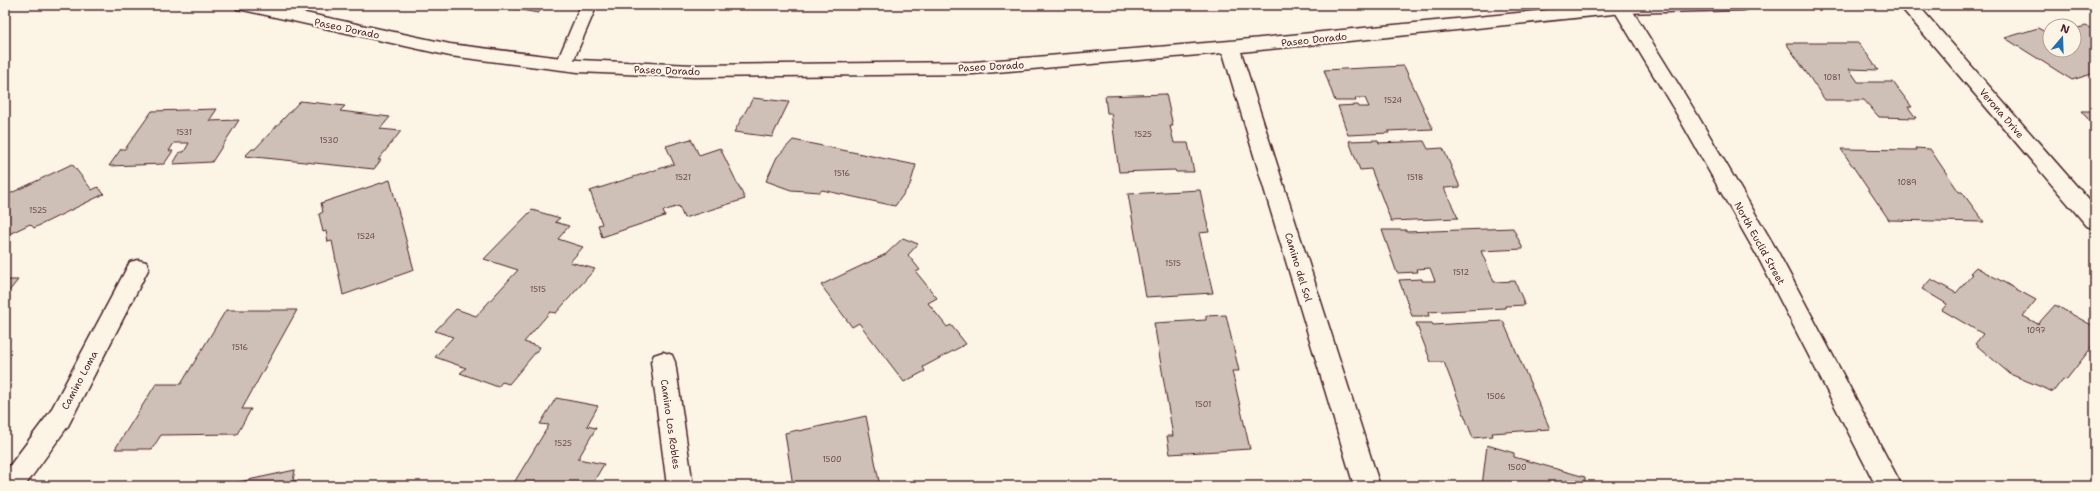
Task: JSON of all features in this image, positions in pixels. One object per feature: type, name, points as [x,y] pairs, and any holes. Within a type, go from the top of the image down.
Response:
[{"type":"street","name":"Paseo Dorado","points":[[243,5],[450,50],[564,64],[694,71],[973,68],[1230,48],[1621,7],[1742,5]]},
{"type":"street","name":"Verona Drive","points":[[1908,5],[2095,221]]},
{"type":"street","name":"North Euclid Street","points":[[1621,7],[1771,260],[1890,486]]},
{"type":"street","name":"Camino del Sol","points":[[1230,48],[1368,486]]},
{"type":"street","name":"Camino Loma","points":[[10,486],[59,419],[138,268]]},
{"type":"street","name":"Camino Los Robles","points":[[663,362],[680,486]]},
{"type":"lane","points":[[564,64],[589,5]]},
{"type":"building","points":[[493,5],[547,5],[538,13]]},
{"type":"building","points":[[2086,26],[2095,31],[2095,73],[2072,80],[2005,38],[2038,28],[2042,30],[2042,58],[2082,58],[2082,27]]},
{"type":"building","points":[[1786,43],[1859,43],[1878,70],[1849,69],[1858,82],[1893,82],[1912,107],[1908,107],[1916,118],[1879,117],[1864,100],[1825,100]]},
{"type":"building","points":[[1404,66],[1433,129],[1348,135],[1338,106],[1358,105],[1359,107],[1369,107],[1365,98],[1355,98],[1356,101],[1335,101],[1324,70]]},
{"type":"building","points":[[1166,94],[1173,126],[1170,126],[1174,143],[1188,143],[1194,172],[1176,172],[1175,170],[1119,172],[1111,113],[1107,113],[1105,96]]},
{"type":"building","points":[[753,98],[789,102],[772,137],[734,132]]},
{"type":"building","points":[[300,101],[345,106],[340,111],[390,117],[380,129],[401,131],[378,160],[381,160],[374,169],[245,156],[252,149],[255,149]]},
{"type":"building","points":[[217,109],[209,121],[239,120],[212,162],[173,164],[180,152],[184,152],[189,143],[174,143],[169,151],[173,151],[164,164],[109,166],[121,149],[125,149],[152,111]]},
{"type":"building","points":[[2081,111],[2095,111],[2095,127]]},
{"type":"building","points":[[691,139],[699,155],[720,148],[745,199],[684,218],[679,206],[663,211],[665,216],[602,237],[598,225],[602,224],[590,191],[674,164],[666,146]]},
{"type":"building","points":[[793,140],[916,165],[910,185],[895,206],[822,190],[820,192],[791,190],[766,181],[777,157]]},
{"type":"building","points":[[1378,140],[1379,143],[1424,141],[1428,149],[1443,148],[1460,187],[1444,188],[1458,218],[1391,221],[1371,169],[1360,170],[1349,141]]},
{"type":"building","points":[[1915,148],[1930,149],[1959,192],[1962,192],[1984,222],[1889,220],[1841,149],[1916,150]]},
{"type":"building","points":[[72,164],[92,190],[98,187],[104,194],[34,228],[30,224],[5,236],[5,196]]},
{"type":"building","points":[[390,180],[414,270],[343,295],[332,241],[328,242],[326,231],[323,232],[319,214],[323,212],[321,203]]},
{"type":"building","points":[[1200,190],[1209,232],[1199,233],[1213,293],[1146,297],[1128,194]]},
{"type":"building","points":[[532,210],[560,218],[555,222],[569,226],[558,239],[583,247],[570,262],[595,269],[556,313],[550,312],[524,342],[540,347],[509,384],[502,382],[498,387],[460,373],[466,368],[435,357],[453,337],[435,331],[456,309],[476,316],[518,270],[484,259]]},
{"type":"building","points":[[1513,228],[1523,249],[1481,251],[1494,282],[1515,281],[1525,305],[1505,306],[1505,308],[1428,312],[1429,316],[1412,316],[1399,280],[1422,279],[1422,281],[1435,281],[1430,268],[1417,269],[1418,272],[1397,273],[1382,230],[1406,230],[1406,232]]},
{"type":"building","points":[[903,238],[918,244],[908,255],[920,270],[916,272],[937,298],[928,303],[947,327],[951,325],[966,344],[923,367],[925,371],[904,382],[859,323],[852,327],[821,285],[886,254]]},
{"type":"building","points":[[1976,267],[2036,300],[2023,316],[2038,324],[2055,305],[2095,327],[2095,343],[2066,380],[2063,379],[2053,392],[2010,374],[1975,344],[1983,334],[1942,310],[1947,304],[1922,289],[1931,279],[1956,293],[1973,274],[1970,273]]},
{"type":"building","points":[[5,280],[18,280],[5,296]]},
{"type":"building","points":[[226,310],[297,310],[242,409],[251,409],[237,434],[161,435],[152,449],[115,449],[156,384],[181,384]]},
{"type":"building","points":[[1226,315],[1239,371],[1232,371],[1250,449],[1170,454],[1167,436],[1173,436],[1154,323],[1206,320],[1206,316]]},
{"type":"building","points":[[1503,321],[1550,429],[1492,433],[1493,436],[1473,438],[1444,362],[1431,362],[1416,323],[1432,323],[1433,325]]},
{"type":"building","points":[[556,398],[598,406],[587,426],[596,428],[578,459],[604,464],[591,486],[512,486],[549,425],[540,424]]},
{"type":"building","points":[[866,416],[880,486],[793,486],[785,433]]},
{"type":"building","points":[[1487,445],[1514,453],[1514,457],[1585,477],[1585,486],[1482,486]]},
{"type":"building","points":[[295,470],[293,481],[296,480],[295,486],[238,486],[239,482]]}]
